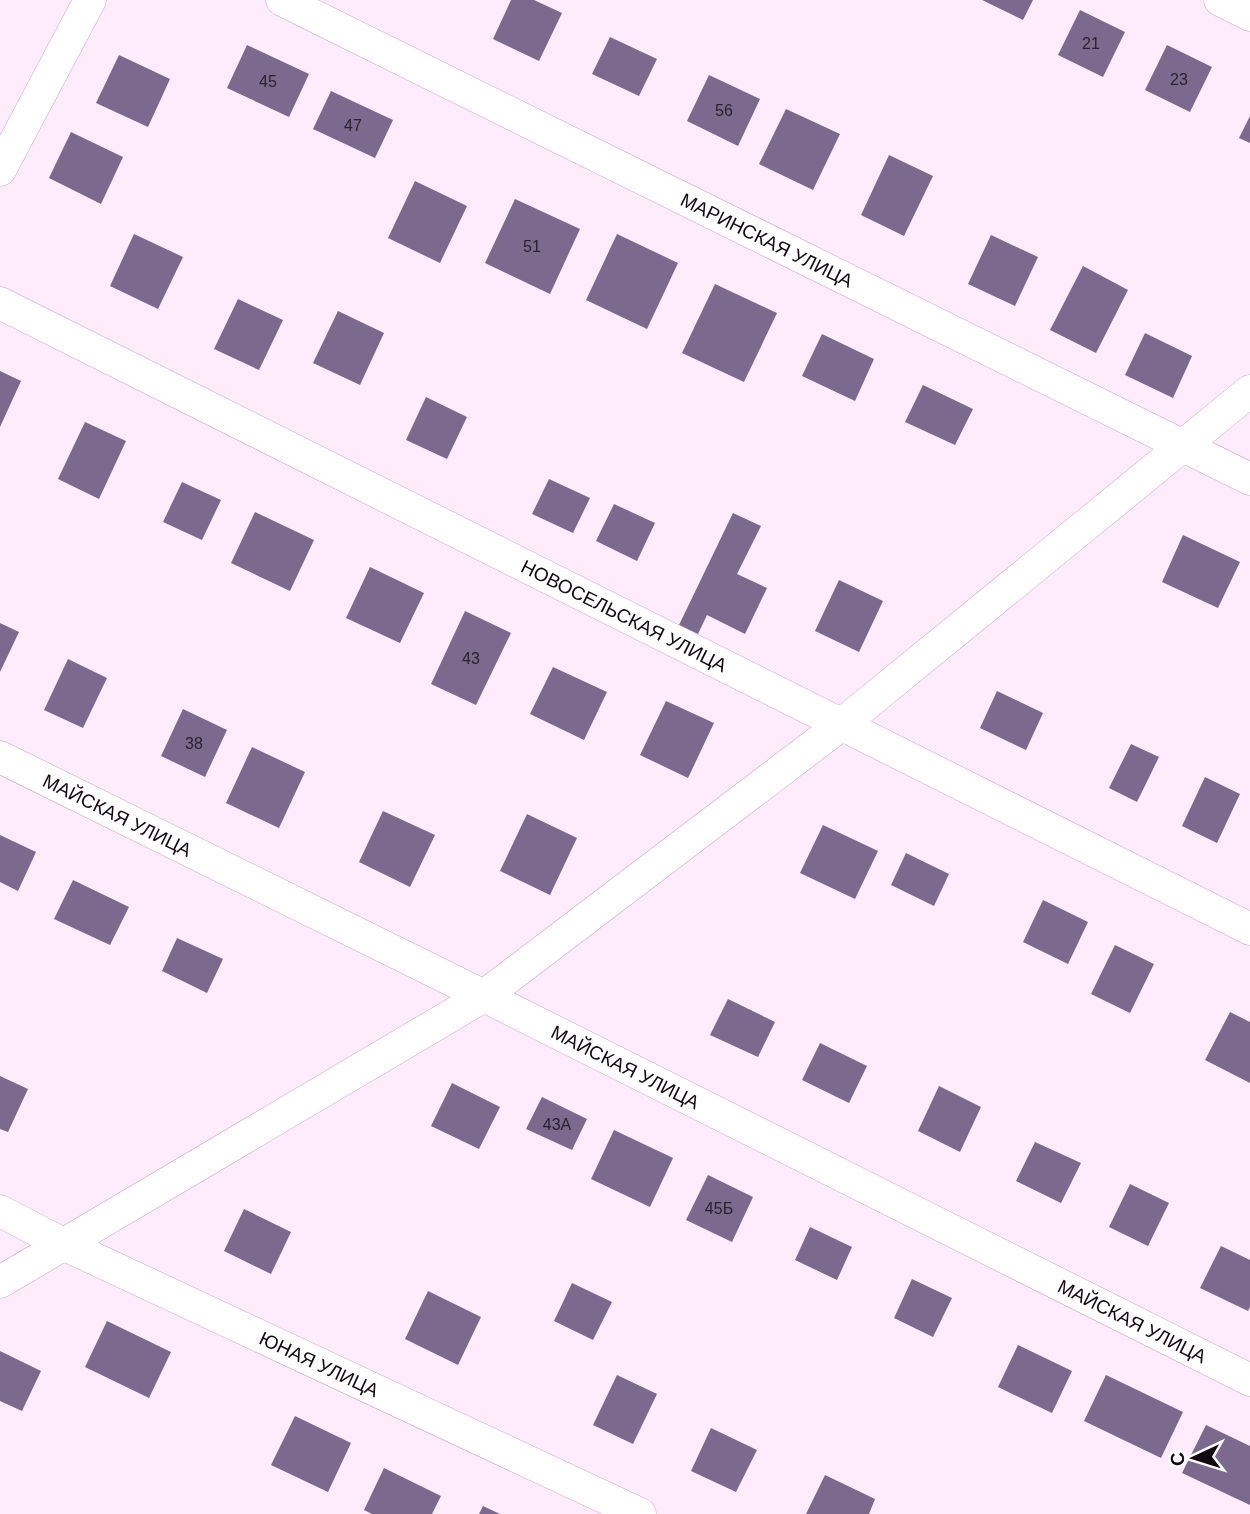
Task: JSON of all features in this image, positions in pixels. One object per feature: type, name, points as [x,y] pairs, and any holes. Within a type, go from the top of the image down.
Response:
[{"type":"street","points":[[0,170],[90,0]]},
{"type":"street","name":"МАРИНСКАЯ УЛИЦА","points":[[282,0],[1250,479]]},
{"type":"street","points":[[1220,0],[1250,15]]},
{"type":"street","name":"НОВОСЕЛЬСКАЯ УЛИЦА","points":[[0,303],[1250,929]]},
{"type":"street","points":[[0,1282],[484,996],[842,724],[1250,391]]},
{"type":"street","name":"МАЙСКАЯ УЛИЦА","points":[[0,757],[1250,1380]]},
{"type":"street","name":"ЮНАЯ УЛИЦА","points":[[0,1211],[65,1245],[640,1514]]},
{"type":"building","points":[[511,0],[534,0],[562,13],[539,61],[493,39]]},
{"type":"building","points":[[982,0],[1033,0],[1023,20]]},
{"type":"building","points":[[1080,10],[1125,32],[1103,77],[1058,55]]},
{"type":"building","points":[[610,37],[657,59],[639,96],[592,74]]},
{"type":"building","points":[[247,45],[309,74],[289,117],[227,88]]},
{"type":"building","points":[[1167,45],[1212,67],[1190,112],[1145,90]]},
{"type":"building","points":[[119,55],[170,79],[148,127],[96,103]]},
{"type":"building","points":[[709,75],[760,99],[738,146],[687,121]]},
{"type":"building","points":[[331,91],[393,120],[375,158],[313,129]]},
{"type":"building","points":[[786,109],[840,134],[813,190],[759,164]]},
{"type":"building","points":[[1250,116],[1250,143],[1239,138]]},
{"type":"building","points":[[71,132],[123,157],[101,204],[49,178]]},
{"type":"building","points":[[889,155],[933,176],[904,236],[861,215]]},
{"type":"building","points":[[415,181],[467,206],[440,263],[388,238]]},
{"type":"building","points":[[515,199],[580,229],[550,294],[485,263]]},
{"type":"building","points":[[134,234],[183,257],[158,309],[110,286]]},
{"type":"building","points":[[617,234],[678,263],[647,329],[586,300]]},
{"type":"building","points":[[991,235],[1038,257],[1015,306],[968,284]]},
{"type":"building","points":[[1083,266],[1128,290],[1096,353],[1050,330]]},
{"type":"building","points":[[715,284],[777,313],[744,382],[682,353]]},
{"type":"building","points":[[238,299],[283,320],[259,370],[214,349]]},
{"type":"building","points":[[338,311],[384,333],[360,385],[313,363]]},
{"type":"building","points":[[1145,333],[1192,356],[1173,398],[1125,375]]},
{"type":"building","points":[[822,334],[874,359],[855,401],[802,376]]},
{"type":"building","points":[[0,371],[21,381],[0,427]]},
{"type":"building","points":[[923,385],[973,409],[955,445],[905,422]]},
{"type":"building","points":[[426,397],[467,417],[447,459],[406,440]]},
{"type":"building","points":[[85,422],[126,441],[99,499],[58,479]]},
{"type":"building","points":[[549,479],[590,498],[573,533],[532,514]]},
{"type":"building","points":[[182,482],[221,500],[202,540],[163,522]]},
{"type":"building","points":[[614,504],[655,523],[637,561],[596,541]]},
{"type":"building","points":[[255,512],[314,540],[290,591],[231,563]]},
{"type":"building","points":[[733,513],[761,526],[737,574],[767,588],[745,634],[707,615],[698,634],[679,625]]},
{"type":"building","points":[[1183,535],[1240,562],[1218,608],[1162,582]]},
{"type":"building","points":[[370,567],[424,593],[400,643],[346,618]]},
{"type":"building","points":[[839,580],[883,601],[859,652],[815,631]]},
{"type":"building","points":[[465,611],[511,633],[476,705],[431,684]]},
{"type":"building","points":[[0,623],[19,632],[0,672]]},
{"type":"building","points":[[68,659],[107,678],[83,728],[44,710]]},
{"type":"building","points":[[553,667],[607,692],[584,740],[530,714]]},
{"type":"building","points":[[997,691],[1043,713],[1026,750],[980,728]]},
{"type":"building","points":[[666,701],[714,723],[688,778],[640,755]]},
{"type":"building","points":[[183,709],[227,730],[205,777],[161,756]]},
{"type":"building","points":[[1131,744],[1159,757],[1137,802],[1109,788]]},
{"type":"building","points":[[252,747],[305,772],[279,828],[226,803]]},
{"type":"building","points":[[1205,777],[1240,794],[1217,843],[1182,826]]},
{"type":"building","points":[[383,811],[435,835],[410,887],[359,862]]},
{"type":"building","points":[[527,814],[577,838],[550,895],[500,871]]},
{"type":"building","points":[[823,825],[878,851],[855,899],[800,873]]},
{"type":"building","points":[[0,835],[36,852],[18,891],[0,882]]},
{"type":"building","points":[[906,853],[949,874],[934,906],[891,885]]},
{"type":"building","points":[[73,880],[129,907],[110,945],[54,919]]},
{"type":"building","points":[[1043,900],[1088,922],[1068,964],[1023,942]]},
{"type":"building","points":[[177,938],[223,959],[207,993],[162,971]]},
{"type":"building","points":[[1115,945],[1154,964],[1130,1013],[1091,994]]},
{"type":"building","points":[[728,999],[775,1022],[758,1057],[710,1035]]},
{"type":"building","points":[[1230,1012],[1250,1022],[1250,1083],[1205,1060]]},
{"type":"building","points":[[820,1043],[867,1066],[849,1103],[802,1080]]},
{"type":"building","points":[[0,1076],[28,1089],[8,1132],[0,1129]]},
{"type":"building","points":[[452,1083],[500,1107],[479,1149],[431,1126]]},
{"type":"building","points":[[939,1086],[981,1107],[960,1152],[918,1131]]},
{"type":"building","points":[[542,1097],[587,1119],[572,1150],[526,1129]]},
{"type":"building","points":[[614,1130],[673,1158],[650,1207],[591,1179]]},
{"type":"building","points":[[1035,1142],[1081,1163],[1061,1203],[1016,1181]]},
{"type":"building","points":[[708,1175],[753,1197],[732,1242],[686,1220]]},
{"type":"building","points":[[1130,1184],[1169,1203],[1148,1246],[1109,1227]]},
{"type":"building","points":[[244,1209],[291,1232],[271,1274],[224,1251]]},
{"type":"building","points":[[810,1227],[852,1247],[837,1280],[795,1260]]},
{"type":"building","points":[[1221,1246],[1250,1260],[1248,1311],[1200,1288]]},
{"type":"building","points":[[912,1279],[952,1298],[933,1337],[894,1318]]},
{"type":"building","points":[[572,1283],[612,1302],[593,1340],[554,1321]]},
{"type":"building","points":[[428,1291],[481,1317],[458,1365],[405,1339]]},
{"type":"building","points":[[107,1321],[171,1352],[149,1398],[85,1367]]},
{"type":"building","points":[[1018,1345],[1072,1371],[1052,1413],[998,1387]]},
{"type":"building","points":[[0,1351],[41,1371],[22,1411],[0,1401]]},
{"type":"building","points":[[617,1375],[657,1394],[633,1444],[593,1425]]},
{"type":"building","points":[[1106,1375],[1183,1412],[1161,1458],[1084,1421]]},
{"type":"building","points":[[295,1416],[351,1443],[328,1492],[271,1465]]},
{"type":"building","points":[[1206,1425],[1250,1446],[1250,1505],[1182,1473]]},
{"type":"building","points":[[711,1428],[757,1450],[736,1492],[691,1471]]},
{"type":"building","points":[[384,1468],[441,1496],[432,1514],[372,1514],[364,1510]]},
{"type":"building","points":[[825,1475],[875,1499],[869,1514],[806,1514]]},
{"type":"building","points":[[483,1506],[500,1514],[479,1514]]}]
